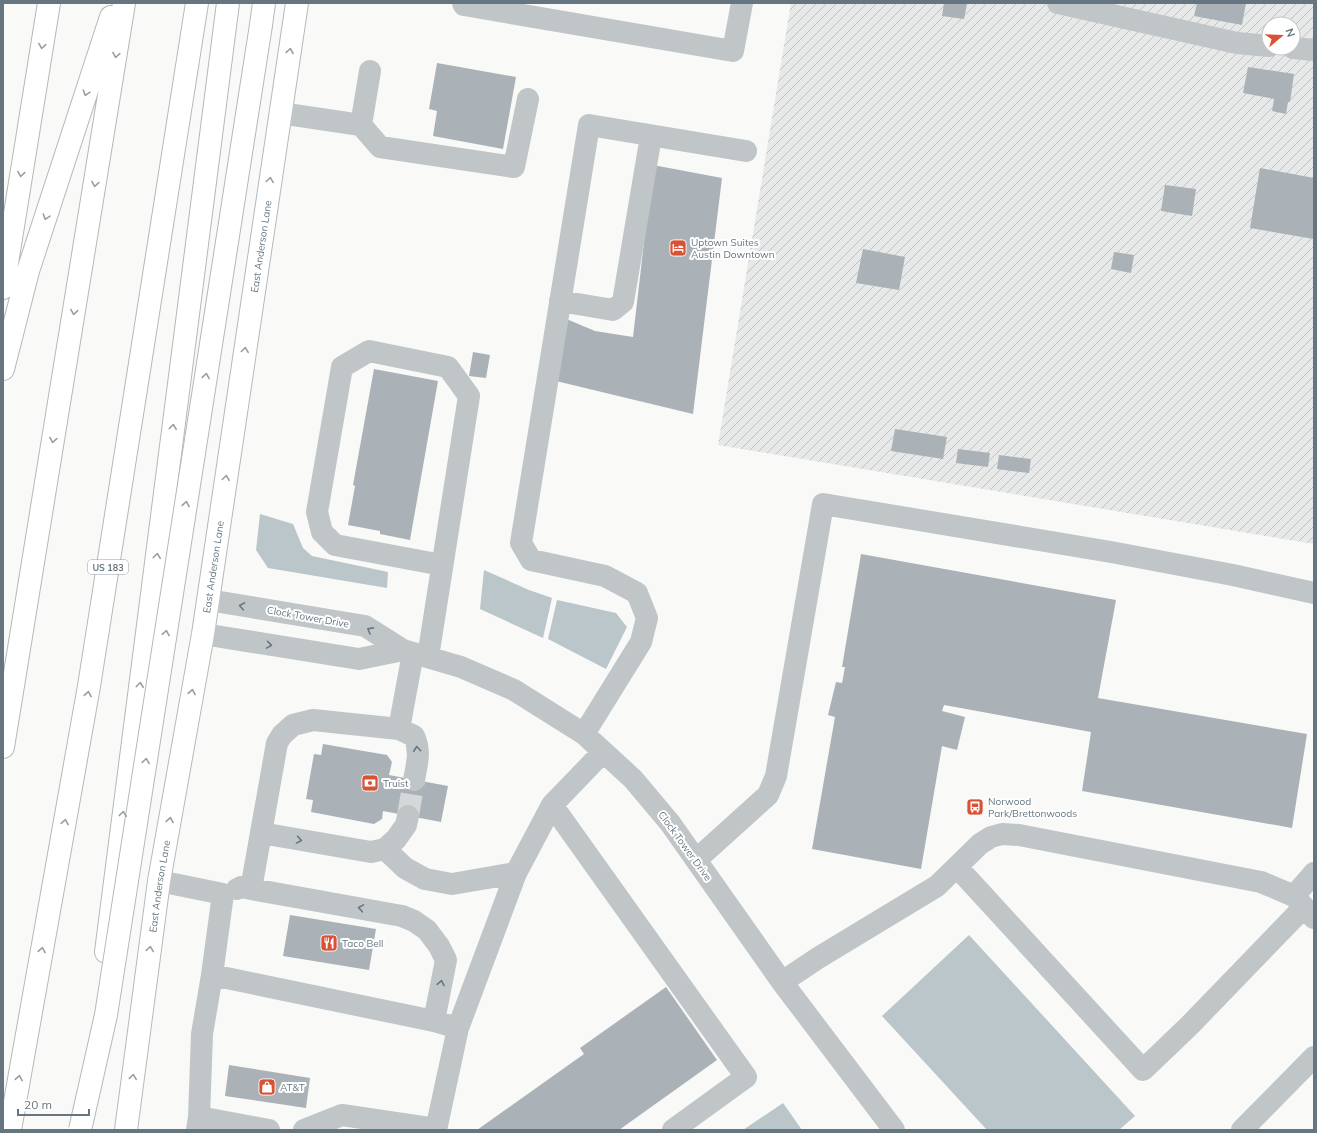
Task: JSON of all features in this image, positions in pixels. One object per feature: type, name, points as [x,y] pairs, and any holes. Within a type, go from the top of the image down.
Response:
[{"type":"main road","points":[[3,288],[49,3]]},
{"type":"main road","points":[[3,369],[28,271],[116,3]]},
{"type":"main road","points":[[3,747],[124,3]]},
{"type":"main road","name":"US 183","points":[[10,1130],[89,686],[197,3]]},
{"type":"main road","points":[[81,1130],[228,3]]},
{"type":"main road","points":[[81,1130],[106,1015],[264,3]]},
{"type":"main road","name":"East Anderson Lane","points":[[126,1130],[159,881],[203,634],[297,3]]},
{"type":"street","points":[[463,3],[472,6],[733,51],[742,3]]},
{"type":"street","points":[[1058,3],[1237,44],[1261,46]]},
{"type":"street","points":[[1301,49],[1314,50]]},
{"type":"street","points":[[361,125],[370,71]]},
{"type":"street","points":[[280,113],[361,125],[380,148],[514,167],[528,99]]},
{"type":"street","points":[[584,734],[641,642],[647,618],[637,593],[605,576],[531,560],[521,543],[589,125],[746,151]]},
{"type":"street","points":[[560,301],[613,310],[623,302],[651,136]]},
{"type":"street","points":[[399,729],[415,653],[442,565],[469,396],[448,367],[369,351],[342,367],[317,512],[322,532],[335,545],[442,565]]},
{"type":"street","points":[[696,860],[768,796],[776,776],[823,504],[1111,552],[1233,575],[1314,593]]},
{"type":"street","name":"Clock Tower Drive","points":[[208,600],[365,626],[415,653],[461,667],[514,690],[584,734],[633,780],[670,823],[782,982],[894,1130]]},
{"type":"street","name":"Clock Tower Drive","points":[[203,634],[359,659],[415,653]]},
{"type":"street","points":[[251,889],[277,743],[282,735],[293,725],[313,720],[399,729],[414,736],[418,746],[418,762],[414,780]]},
{"type":"street","points":[[304,1130],[342,1115],[436,1130],[458,1028],[516,873],[552,805],[603,752]]},
{"type":"street","points":[[552,805],[746,1077],[673,1130]]},
{"type":"street","points":[[261,833],[371,852],[385,849],[396,839],[406,825],[408,816]]},
{"type":"street","points":[[782,982],[818,958],[938,886],[980,844],[990,837],[1002,834],[1019,835],[1261,882],[1304,907]]},
{"type":"street","points":[[385,849],[405,868],[425,879],[452,884],[516,873]]},
{"type":"street","points":[[957,867],[1143,1070],[1190,1025],[1304,907],[1314,872]]},
{"type":"street","points":[[159,881],[223,894],[241,887],[402,916],[414,921],[427,930],[446,960],[434,1021]]},
{"type":"street","points":[[223,894],[202,1034],[198,1123],[269,1130]]},
{"type":"street","points":[[212,975],[434,1021],[458,1028]]},
{"type":"street","points":[[1242,1130],[1310,1069]]},
{"type":"shaded area","points":[[791,3],[1314,3],[1314,544],[718,445]]},
{"type":"shaded area","points":[[260,514],[293,524],[303,548],[312,556],[388,572],[387,588],[268,568],[256,550]]},
{"type":"shaded area","points":[[484,570],[529,590],[552,598],[543,638],[480,609]]},
{"type":"shaded area","points":[[557,600],[616,613],[627,627],[606,669],[548,639]]},
{"type":"shaded area","points":[[969,935],[1135,1116],[1119,1130],[987,1130],[882,1016]]},
{"type":"shaded area","points":[[783,1103],[802,1130],[743,1130]]},
{"type":"building","points":[[944,3],[967,4],[964,19],[942,16]]},
{"type":"building","points":[[1197,3],[1246,3],[1242,25],[1194,16]]},
{"type":"building","points":[[437,63],[516,77],[503,149],[433,136],[437,111],[429,109]]},
{"type":"building","points":[[1248,67],[1294,74],[1290,102],[1288,102],[1286,114],[1272,111],[1274,99],[1243,93]]},
{"type":"building","name":"Uptown Suites Austin Downtown","points":[[653,165],[722,178],[693,414],[556,381],[564,318],[595,331],[633,337]]},
{"type":"building","points":[[1260,168],[1314,178],[1314,239],[1250,228]]},
{"type":"building","points":[[1165,185],[1196,189],[1192,216],[1161,211]]},
{"type":"building","points":[[863,249],[905,257],[899,290],[856,283]]},
{"type":"building","points":[[1114,252],[1134,255],[1131,273],[1111,269]]},
{"type":"building","points":[[473,352],[490,355],[486,378],[469,376]]},
{"type":"building","points":[[374,369],[438,381],[410,540],[380,534],[380,531],[348,525],[355,486],[353,485]]},
{"type":"building","points":[[895,429],[947,437],[943,459],[891,451]]},
{"type":"building","points":[[958,449],[990,453],[988,467],[956,463]]},
{"type":"building","points":[[999,455],[1031,459],[1029,473],[997,469]]},
{"type":"building","points":[[861,554],[1116,600],[1098,698],[1307,734],[1292,828],[1082,791],[1091,732],[944,705],[942,711],[965,717],[957,750],[942,746],[921,869],[812,849],[835,717],[828,715],[836,682],[842,683],[845,667],[842,667]]},
{"type":"building","name":"Truist","points":[[323,744],[387,755],[392,762],[389,775],[448,786],[441,822],[383,811],[382,819],[374,824],[311,812],[313,800],[306,799],[314,754],[321,755]]},
{"type":"building","name":"Taco Bell","points":[[290,915],[376,929],[369,970],[283,956]]},
{"type":"building","points":[[666,987],[717,1060],[619,1130],[477,1130],[584,1054],[580,1048]]},
{"type":"building","name":"AT&T","points":[[229,1065],[310,1078],[306,1108],[225,1096]]},
{"type":"tunnel","points":[[408,816],[414,780]]},
{"type":"place","name":"Uptown Suites Austin Downtown","points":[[678,248]]},
{"type":"place","name":"Truist","points":[[370,783]]},
{"type":"place","name":"Norwood Park/Brettonwoods","points":[[975,807]]},
{"type":"place","name":"Taco Bell","points":[[329,943]]},
{"type":"place","name":"AT&T","points":[[267,1087]]}]
